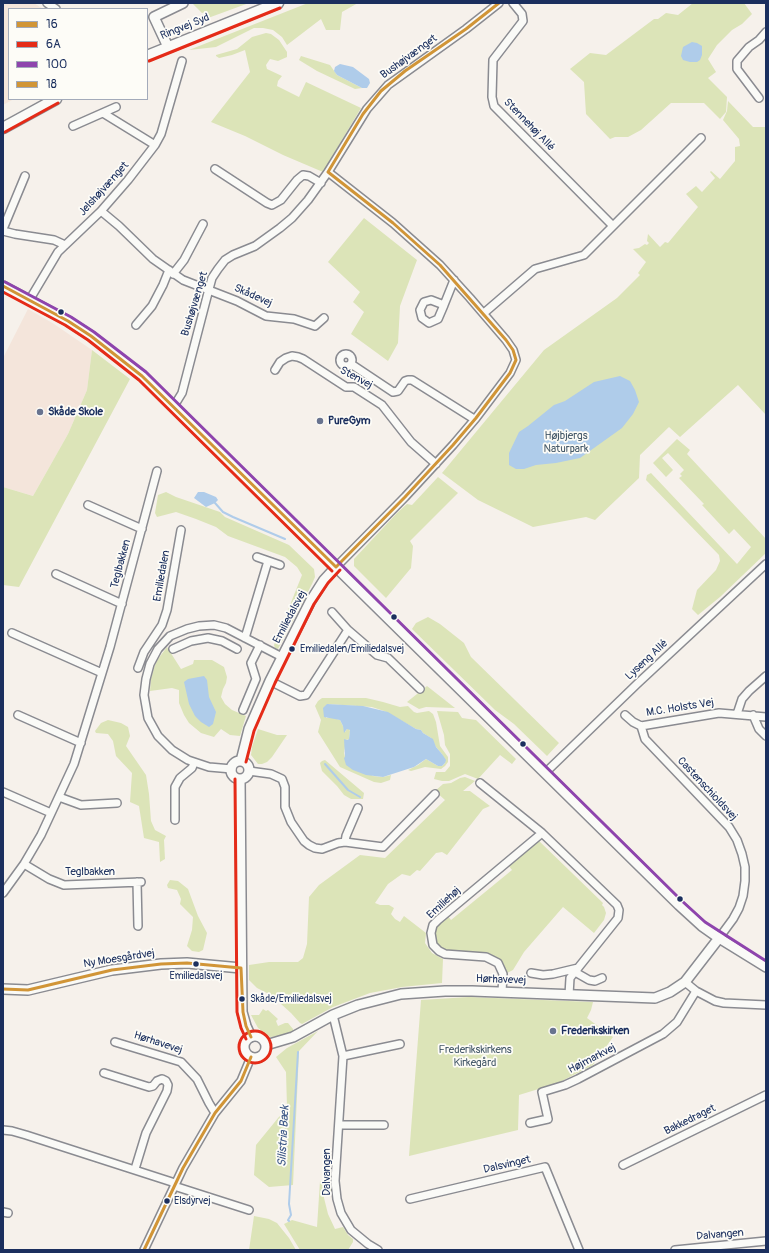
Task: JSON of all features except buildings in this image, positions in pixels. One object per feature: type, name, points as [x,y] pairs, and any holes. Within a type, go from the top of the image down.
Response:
[{"type":"main road","name":"Ringvej Syd","points":[[148,56],[278,3]]},
{"type":"main road","points":[[3,128],[54,100]]},
{"type":"street","points":[[168,47],[151,18],[183,3]]},
{"type":"street","name":"Bushøjvænget","points":[[174,406],[182,393],[186,380],[212,278],[225,260],[255,246],[280,228],[308,200],[321,183],[363,114],[381,91],[405,71],[451,40],[500,3]]},
{"type":"street","name":"Stennehøj Allé","points":[[513,3],[522,14],[523,21],[493,60],[492,97],[494,106],[612,226]]},
{"type":"street","points":[[759,98],[737,69],[737,61],[749,47],[759,40],[766,32]]},
{"type":"street","name":"Jelshøjvænget","points":[[30,299],[53,258],[101,211],[128,180],[155,144],[161,134],[182,61]]},
{"type":"street","points":[[73,126],[116,107]]},
{"type":"street","points":[[103,113],[155,144]]},
{"type":"street","points":[[484,313],[535,269],[584,255],[701,138]]},
{"type":"street","points":[[215,169],[267,204],[272,205],[281,200],[297,180],[303,175],[309,176],[321,183]]},
{"type":"street","points":[[328,172],[393,223],[454,280],[484,313],[513,350],[516,360],[510,373],[436,464],[336,567]]},
{"type":"street","points":[[25,176],[3,230],[15,234],[54,240],[65,245]]},
{"type":"street","name":"Skådevej","points":[[101,211],[153,259],[183,280],[237,301],[266,316],[294,319],[315,326],[324,318]]},
{"type":"street","points":[[136,325],[152,306],[171,272],[184,260],[203,224]]},
{"type":"street","points":[[444,305],[454,280]]},
{"type":"street","points":[[3,286],[59,315],[91,336],[142,376],[679,905],[702,926],[766,967]]},
{"type":"street","name":"Stenvej","points":[[274,370],[280,362],[286,358],[292,356],[298,357],[346,387],[354,387],[382,405],[411,442],[436,464]]},
{"type":"street","name":"Stenvej","points":[[351,364],[393,392],[398,391],[405,381],[412,380],[474,419]]},
{"type":"street","name":"Teglbakken","points":[[3,893],[24,864],[41,835],[74,764],[122,604],[157,471]]},
{"type":"street","name":"Teglbakken","points":[[88,505],[142,529]]},
{"type":"street","name":"Emiliedalen","points":[[138,668],[144,652],[162,625],[167,610],[181,530]]},
{"type":"street","points":[[257,557],[280,565]]},
{"type":"street","points":[[245,638],[268,561]]},
{"type":"street","name":"Lyseng Allé","points":[[545,773],[637,684],[766,564]]},
{"type":"street","name":"Emiliedalsvej","points":[[241,761],[249,729],[270,681],[318,589],[336,567]]},
{"type":"street","name":"Teglbakken","points":[[56,574],[122,604]]},
{"type":"street","points":[[332,612],[348,630],[377,654],[388,658],[420,689]]},
{"type":"street","points":[[162,625],[170,636]]},
{"type":"street","points":[[232,769],[209,767],[194,763],[180,756],[164,743],[148,718],[145,686],[150,664],[158,649],[170,636],[199,626],[226,628],[282,657]]},
{"type":"street","points":[[208,626],[208,638]]},
{"type":"street","points":[[270,681],[300,696],[306,695],[348,630]]},
{"type":"street","points":[[12,633],[102,673]]},
{"type":"street","points":[[173,649],[191,641],[208,638],[222,641],[237,649]]},
{"type":"street","points":[[243,710],[256,679],[251,663],[260,646]]},
{"type":"street","points":[[737,714],[742,699],[766,676]]},
{"type":"street","name":"M.C. Holsts Vej","points":[[625,715],[633,722],[641,726],[719,713],[766,717]]},
{"type":"street","points":[[18,715],[80,743]]},
{"type":"street","points":[[753,715],[760,730],[766,736]]},
{"type":"street","name":"Castenschioldsvej","points":[[641,726],[645,739],[729,827],[737,840],[745,867],[743,896],[733,919],[719,938]]},
{"type":"street","points":[[241,761],[248,765],[249,771],[245,778],[240,779],[233,774],[232,769],[234,764],[241,761]]},
{"type":"street","points":[[175,820],[175,787],[180,778],[192,768],[194,763]]},
{"type":"street","points":[[249,771],[271,774],[282,779],[285,787],[285,807],[287,815],[304,841],[315,848],[322,849],[345,842],[383,846],[435,794]]},
{"type":"street","points":[[240,779],[242,1012],[251,1037]]},
{"type":"street","points":[[480,783],[542,833],[617,905],[619,910],[618,918],[570,978],[569,995]]},
{"type":"street","points":[[3,792],[51,813]]},
{"type":"street","points":[[58,797],[81,805],[117,804]]},
{"type":"street","points":[[345,842],[346,836],[358,808]]},
{"type":"street","name":"Emiliehøj","points":[[502,992],[503,974],[498,963],[486,957],[446,954],[439,951],[434,945],[431,933],[433,925],[542,833]]},
{"type":"street","name":"Teglbakken","points":[[24,864],[49,879],[64,885],[139,882],[138,926]]},
{"type":"street","name":"Hørhavevej","points":[[266,1045],[293,1037],[333,1015],[358,1005],[401,994],[445,991],[655,998],[670,992],[685,982],[719,938]]},
{"type":"street","name":"Ny Moesgårdvej","points":[[3,989],[28,990],[112,970],[162,964],[187,963],[241,968]]},
{"type":"street","points":[[531,973],[544,975],[576,970],[589,980],[595,981],[602,978]]},
{"type":"street","points":[[685,982],[709,999],[719,1002],[766,1006]]},
{"type":"street","name":"Højmarkvej","points":[[530,1123],[548,1119],[542,1092],[565,1085],[578,1079],[663,1034],[677,1022],[696,991]]},
{"type":"street","name":"Dalvangen","points":[[333,1015],[343,1056],[336,1181],[338,1207],[351,1230],[378,1250]]},
{"type":"street","points":[[257,1036],[261,1037],[266,1045],[265,1052],[255,1058],[251,1057],[246,1052],[244,1045],[248,1039],[257,1036]]},
{"type":"street","name":"Hørhavevej","points":[[115,1042],[181,1062],[197,1079],[208,1103],[215,1113]]},
{"type":"street","points":[[343,1056],[400,1044]]},
{"type":"street","points":[[144,1250],[175,1184],[197,1142],[215,1113],[241,1081],[251,1057]]},
{"type":"street","points":[[104,1073],[149,1087],[153,1086],[162,1079],[166,1081],[168,1085],[167,1091],[146,1133],[135,1169]]},
{"type":"street","name":"Bakkedraget","points":[[623,1165],[766,1095]]},
{"type":"street","points":[[339,1125],[384,1125]]},
{"type":"street","points":[[3,1130],[26,1135],[135,1169],[249,1210]]},
{"type":"street","name":"Dalsvinget","points":[[410,1199],[545,1167],[579,1250]]},
{"type":"street","name":"Dalvangen","points":[[675,1250],[766,1241]]},
{"type":"shaded area","points":[[3,3],[34,3],[42,8],[8,8],[8,100],[12,100],[3,105]]},
{"type":"shaded area","name":"Skåde Skole","points":[[28,309],[54,324],[92,350],[87,390],[68,434],[33,496],[3,487],[3,358]]},
{"type":"green space","points":[[249,3],[208,18],[206,12],[202,13],[193,4]]},
{"type":"green space","points":[[308,3],[358,3],[342,12],[340,30],[326,30],[321,19],[287,45],[282,37],[273,30],[254,28],[216,47],[189,50]]},
{"type":"green space","points":[[693,3],[744,3],[752,14],[742,24],[732,30],[717,45],[708,59],[716,72],[708,78],[727,97],[726,112],[720,119],[704,103],[671,103],[641,130],[628,137],[615,137],[610,139],[586,114],[584,82],[570,69],[590,53],[606,55],[654,19],[658,19],[666,13],[678,15]]},
{"type":"green space","points":[[266,33],[271,34],[279,40],[287,52],[287,57],[278,61],[270,59],[266,65],[267,69],[282,76],[278,81],[277,86],[299,97],[306,82],[361,108],[323,172],[211,122],[250,72],[245,50],[219,58],[216,55],[237,49],[252,37]]},
{"type":"green space","points":[[301,56],[330,65],[337,75],[362,88],[355,89],[317,71],[299,60]]},
{"type":"green space","name":"Højbjergs Naturpark","points":[[728,101],[753,127],[766,127],[766,415],[738,385],[680,437],[669,427],[640,455],[639,478],[595,520],[586,517],[533,527],[478,500],[442,473],[544,350],[617,298],[640,275],[638,273],[646,262],[633,249],[649,243],[647,241],[648,234],[660,247],[665,242],[668,243],[698,207],[686,194],[696,186],[702,192],[715,178],[710,172],[711,171],[720,179],[735,161],[735,147],[740,146],[739,139],[723,120],[727,111]]},
{"type":"green space","points":[[364,218],[417,260],[400,306],[398,343],[388,361],[351,334],[364,312],[353,302],[360,292],[328,262]]},
{"type":"green space","points":[[92,350],[130,379],[19,587],[3,585],[3,487],[33,496],[68,434],[87,390]]},
{"type":"green space","points":[[677,439],[690,450],[687,454],[766,539],[766,553],[720,597],[698,615],[692,609],[697,590],[716,570],[720,561],[719,555],[646,480],[647,475],[651,473],[737,564],[751,547],[734,529],[729,534],[702,505],[704,504],[679,478],[682,476],[680,474],[684,470],[668,453],[662,458],[673,470],[666,477],[653,463]]},
{"type":"green space","points":[[438,477],[458,493],[410,541],[413,546],[411,568],[386,598],[354,566],[354,559],[397,513],[407,504],[412,505]]},
{"type":"green space","points":[[166,492],[176,497],[220,512],[225,517],[289,545],[314,569],[315,577],[312,584],[278,649],[275,648],[274,645],[302,575],[297,567],[285,557],[228,536],[216,527],[196,519],[176,512],[157,517],[155,513],[158,495]]},
{"type":"green space","points":[[428,617],[440,624],[464,643],[471,657],[559,743],[547,756],[514,724],[495,710],[412,629],[416,623]]},
{"type":"green space","points":[[167,647],[181,669],[193,664],[194,660],[212,660],[224,667],[227,677],[221,697],[225,704],[232,710],[246,716],[240,736],[230,735],[221,729],[214,737],[201,733],[189,723],[184,715],[179,703],[179,690],[172,688],[150,691],[151,679],[155,665]]},
{"type":"green space","points":[[427,686],[455,708],[426,707],[419,709],[407,702]]},
{"type":"green space","points":[[322,698],[366,698],[400,707],[408,706],[417,713],[429,711],[433,714],[436,722],[440,746],[448,757],[448,762],[441,769],[425,767],[411,771],[408,770],[426,759],[438,766],[442,766],[445,763],[442,754],[431,738],[421,730],[416,729],[384,711],[372,707],[327,704],[326,718],[330,717],[340,720],[345,732],[347,729],[350,731],[349,739],[346,740],[344,753],[345,757],[373,776],[383,777],[391,775],[390,780],[381,783],[374,782],[340,767],[318,732],[321,720],[315,706]]},
{"type":"green space","points":[[437,711],[458,712],[462,718],[476,720],[516,759],[512,764],[500,755],[478,779],[465,774],[449,781],[434,779],[436,772],[445,772],[450,766],[450,754],[445,745],[444,735]]},
{"type":"green space","points":[[108,720],[121,723],[128,727],[130,736],[126,746],[146,775],[151,821],[155,830],[166,836],[164,840],[165,859],[160,862],[159,842],[144,838],[139,806],[130,802],[132,773],[116,756],[113,741],[108,734],[96,733],[95,731],[101,723]]},
{"type":"green space","points":[[258,729],[277,735],[287,735],[272,757],[267,762],[262,764],[258,764],[251,755]]},
{"type":"green space","points":[[325,760],[364,793],[363,799],[351,799],[344,795],[322,771],[320,763]]},
{"type":"green space","points":[[465,777],[475,781],[463,791],[470,791],[490,806],[483,809],[447,855],[442,852],[436,853],[420,871],[417,870],[410,876],[402,874],[388,884],[375,903],[380,905],[389,905],[394,908],[391,914],[395,919],[400,922],[404,916],[426,933],[425,943],[432,953],[443,959],[442,983],[402,987],[370,993],[333,1007],[302,1024],[271,995],[257,988],[249,980],[249,965],[269,962],[298,962],[303,958],[307,944],[309,897],[319,885],[360,855],[385,858],[445,800],[435,791],[443,784],[451,783]]},
{"type":"green space","points":[[538,840],[603,903],[602,905],[606,913],[604,920],[594,933],[563,907],[524,952],[513,970],[507,973],[503,963],[491,954],[445,951],[440,948],[435,939],[434,933],[437,925],[448,916],[451,920],[512,870],[508,865]]},
{"type":"green space","points":[[170,880],[178,881],[188,889],[198,916],[207,933],[203,950],[199,952],[192,951],[187,946],[192,930],[193,917],[180,904],[181,899],[177,890],[168,888],[167,885]]},
{"type":"green space","name":"Frederikskirkens Kirkegård","points":[[469,997],[593,1002],[587,1018],[613,1037],[593,1065],[558,1083],[519,1095],[518,1130],[409,1156],[421,1000]]},
{"type":"green space","points":[[263,1009],[266,1011],[268,1010],[278,1019],[276,1021],[278,1026],[288,1023],[293,1031],[280,1036],[270,1037],[258,1028],[251,1015],[259,1015]]},
{"type":"green space","points":[[318,1031],[299,1051],[293,1185],[269,1187],[254,1175],[256,1145],[287,1107],[286,1072],[276,1057],[287,1048]]},
{"type":"green space","points":[[320,1181],[331,1182],[332,1192],[324,1193],[328,1214],[335,1229],[343,1227],[348,1235],[353,1239],[353,1242],[348,1250],[300,1250],[284,1224],[292,1220],[317,1227]]},
{"type":"green space","points":[[254,1216],[269,1219],[277,1223],[296,1250],[249,1250]]},
{"type":"water","points":[[692,42],[702,46],[702,55],[700,60],[697,62],[683,60],[681,56],[683,47]]},
{"type":"water","points":[[340,64],[353,67],[369,79],[370,83],[367,88],[362,88],[337,75],[334,71],[335,67]]},
{"type":"water","points":[[620,376],[630,381],[639,402],[633,414],[622,428],[580,458],[536,465],[524,469],[516,469],[509,465],[509,453],[519,432],[554,405],[565,401],[594,382]]},
{"type":"water","points":[[198,492],[204,492],[216,497],[218,500],[206,507],[194,498]]},
{"type":"water","points":[[204,676],[207,680],[209,697],[216,712],[213,724],[209,727],[195,716],[189,704],[184,682],[188,679]]},
{"type":"water","points":[[327,704],[363,706],[388,712],[416,729],[421,730],[433,739],[436,747],[446,760],[445,763],[442,766],[438,766],[426,759],[414,767],[383,777],[366,775],[353,770],[346,765],[344,758],[344,739],[349,739],[350,730],[347,729],[344,733],[340,720],[324,717],[323,708]]},
{"type":"waterway","points":[[215,503],[223,512],[285,539]]},
{"type":"waterway","points":[[325,764],[348,790],[360,797]]},
{"type":"waterway","name":"Silistria Bæk","points":[[289,1221],[288,1220],[291,1215],[289,1204],[298,1052]]},
{"type":"transit line","name":"16","points":[[328,172],[363,114],[381,91],[405,71],[466,29],[499,3]]},
{"type":"transit line","name":"6A","points":[[149,61],[280,8]]},
{"type":"transit line","name":"6A","points":[[5,132],[58,103]]},
{"type":"transit line","name":"16","points":[[328,172],[393,223],[440,265],[506,340],[513,350],[516,360],[510,373],[476,418],[453,445],[405,497],[336,567]]},
{"type":"transit line","name":"100","points":[[5,282],[71,317],[94,332],[146,372],[682,901],[705,922],[766,961]]},
{"type":"transit line","name":"16","points":[[3,286],[68,321],[91,336],[142,376],[336,567]]},
{"type":"transit line","name":"6A","points":[[3,292],[65,325],[88,340],[139,380],[332,571]]},
{"type":"transit line","name":"6A","points":[[246,762],[254,731],[275,683],[314,604],[328,583],[340,570]]},
{"type":"transit line","name":"6A","points":[[235,779],[237,1012],[241,1028],[246,1039]]},
{"type":"transit line","name":"18","points":[[3,989],[28,990],[112,970],[161,964],[187,963],[241,968]]},
{"type":"transit line","name":"18","points":[[241,968],[243,1012],[246,1026],[251,1037]]},
{"type":"transit line","name":"6A","points":[[252,1031],[258,1031],[268,1038],[271,1047],[270,1053],[264,1060],[258,1063],[252,1063],[242,1056],[239,1050],[239,1044],[246,1034],[252,1031]]},
{"type":"transit line","name":"18","points":[[144,1250],[183,1168],[215,1113],[241,1081],[251,1057]]},
{"type":"place","name":"Skåde Skole","points":[[40,412]]},
{"type":"place","name":"PureGym","points":[[320,421]]},
{"type":"place","name":"Emiliedalen/Emiliedalsvej","points":[[292,649]]},
{"type":"place","name":"Emiliedalsvej","points":[[196,964]]},
{"type":"place","name":"Skåde/Emiliedalsvej","points":[[242,999]]},
{"type":"place","name":"Frederikskirken","points":[[553,1031]]},
{"type":"place","name":"Elsdyrvej","points":[[167,1201]]}]
